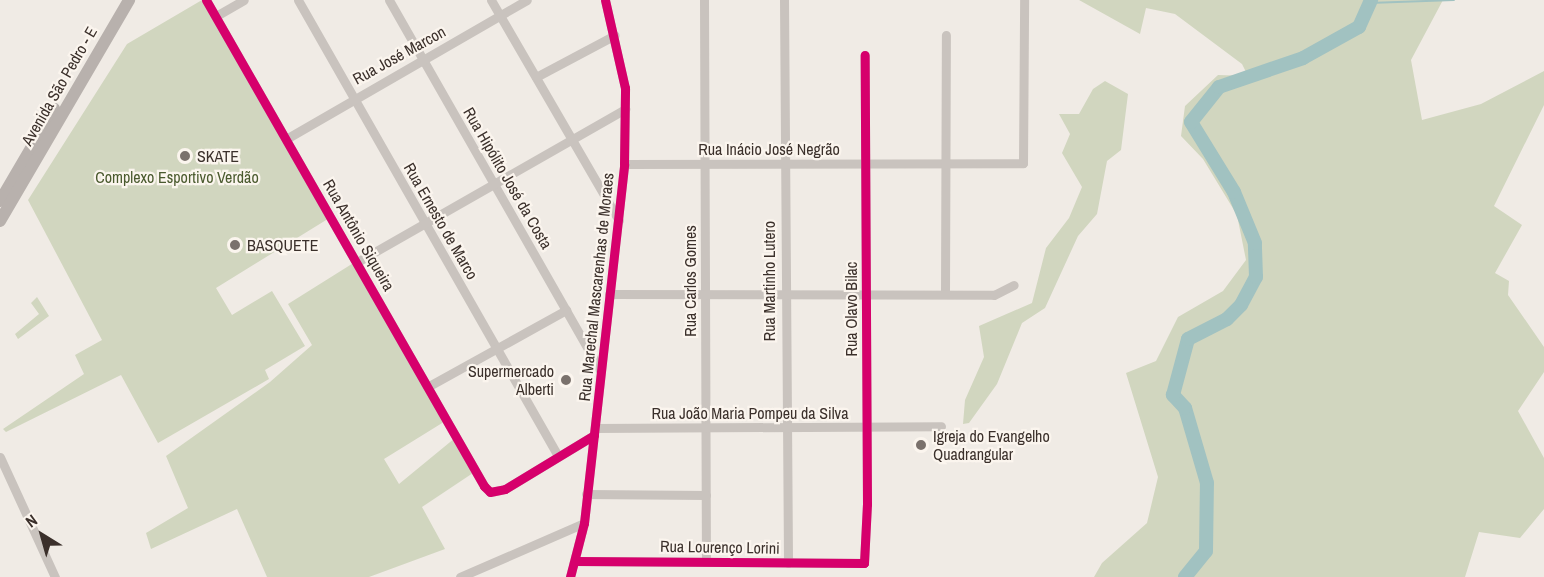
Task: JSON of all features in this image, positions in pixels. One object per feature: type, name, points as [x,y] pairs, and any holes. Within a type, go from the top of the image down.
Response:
[{"type":"main road","name":"Avenida São Pedro - E","points":[[0,201],[119,0]]},
{"type":"main road","name":"Avenida São Pedro - E","points":[[0,220],[129,0]]},
{"type":"street","name":"Rua Antônio Siqueira","points":[[206,0],[429,386],[484,486],[496,493],[558,456]]},
{"type":"street","points":[[216,16],[244,0]]},
{"type":"street","name":"Rua Ernesto de Marco","points":[[298,0],[558,456]]},
{"type":"street","name":"Rua Hipólito José da Costa","points":[[389,0],[601,370]]},
{"type":"street","points":[[491,0],[619,220]]},
{"type":"street","name":"Rua José Marcon","points":[[286,138],[527,0]]},
{"type":"street","name":"Rua Marechal Mascarenhas de Moraes","points":[[570,577],[584,523],[624,164],[625,109],[615,35],[605,0]]},
{"type":"street","name":"Rua Carlos Gomes","points":[[704,0],[706,561]]},
{"type":"street","name":"Rua Martinho Lutero","points":[[784,0],[783,294],[788,563]]},
{"type":"street","name":"Rua Inácio José Negrão","points":[[624,164],[1023,163],[1024,0]]},
{"type":"street","points":[[945,293],[946,34]]},
{"type":"street","points":[[536,77],[615,35]]},
{"type":"street","name":"Rua Olavo Bilac","points":[[864,563],[865,55]]},
{"type":"street","points":[[357,262],[625,109]]},
{"type":"street","points":[[609,294],[705,292],[993,295],[1014,285]]},
{"type":"street","points":[[429,386],[566,309]]},
{"type":"street","name":"Rua João Maria Pompeu da Silva","points":[[595,432],[941,426]]},
{"type":"street","points":[[558,456],[595,432]]},
{"type":"street","points":[[0,457],[55,577]]},
{"type":"street","points":[[586,494],[706,495]]},
{"type":"street","points":[[460,577],[584,523]]},
{"type":"street","name":"Rua Lourenço Lorini","points":[[575,561],[864,563]]},
{"type":"green space","name":"Complexo Esportivo Verdão","points":[[202,0],[331,217],[216,288],[232,315],[272,291],[305,346],[265,370],[269,379],[158,443],[121,375],[6,432],[3,429],[84,374],[75,355],[102,340],[28,200],[127,44]]},
{"type":"green space","points":[[1079,0],[1443,0],[1411,60],[1422,120],[1481,104],[1544,71],[1544,105],[1494,206],[1522,225],[1495,273],[1509,281],[1508,295],[1544,347],[1544,372],[1518,411],[1544,458],[1544,509],[1520,538],[1479,532],[1465,577],[1094,577],[1102,563],[1147,523],[1158,477],[1126,373],[1156,361],[1178,317],[1223,291],[1246,260],[1237,215],[1203,159],[1181,136],[1185,106],[1218,75],[1248,76],[1242,64],[1175,14],[1146,8],[1140,34]]},
{"type":"green space","points":[[1105,81],[1128,94],[1121,150],[1107,161],[1097,214],[1078,236],[1045,308],[1022,323],[997,384],[969,423],[963,424],[965,400],[984,357],[979,326],[1032,303],[1046,248],[1069,218],[1082,187],[1062,153],[1070,134],[1059,114],[1079,114],[1093,89]]},
{"type":"green space","points":[[355,262],[447,420],[384,459],[399,484],[455,438],[476,471],[422,507],[445,549],[369,577],[267,577],[237,509],[151,549],[146,533],[188,508],[166,456],[270,382],[312,345],[288,304]]},
{"type":"green space","points":[[37,297],[49,316],[18,339],[15,334],[39,314],[31,303]]},
{"type":"waterway","points":[[1185,577],[1206,551],[1207,483],[1185,408],[1173,395],[1188,339],[1227,319],[1241,305],[1256,277],[1255,243],[1234,192],[1191,122],[1219,87],[1303,58],[1359,27],[1371,0]]},
{"type":"waterway","points":[[1369,3],[1454,0]]},
{"type":"cycle path","points":[[206,0],[484,486],[490,492],[505,489],[594,435]]},
{"type":"cycle path","points":[[570,577],[584,523],[624,164],[625,88],[605,0]]},
{"type":"cycle path","points":[[575,561],[864,563],[867,504],[865,55]]},
{"type":"place","name":"SKATE","points":[[185,156]]},
{"type":"place","name":"BASQUETE","points":[[235,245]]},
{"type":"place","name":"Supermercado Alberti","points":[[566,380]]},
{"type":"place","name":"Igreja do Evangelho Quadrangular","points":[[921,445]]}]
